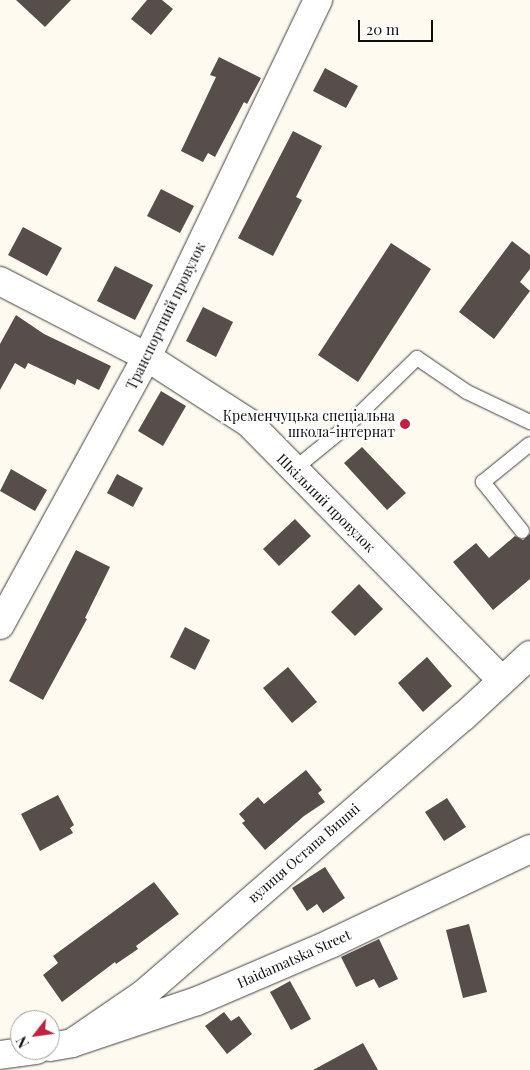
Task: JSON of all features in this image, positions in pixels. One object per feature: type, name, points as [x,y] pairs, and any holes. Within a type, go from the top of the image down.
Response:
[{"type":"street","name":"Транспортний провулок","points":[[0,624],[147,357],[318,0]]},
{"type":"street","name":"Шкільний провулок","points":[[0,280],[147,357],[249,423],[293,470],[501,679]]},
{"type":"street","name":"вулиця Остапа Вишні","points":[[61,1045],[145,993],[463,717],[501,679],[530,655]]},
{"type":"street","name":"Haidamatska Street","points":[[61,1045],[197,1001],[332,943],[530,849]]},
{"type":"lane","points":[[293,470],[346,427],[417,358],[467,392],[530,422]]},
{"type":"lane","points":[[522,531],[482,482],[530,444]]},
{"type":"building","points":[[16,0],[71,0],[45,27]]},
{"type":"building","points":[[147,0],[162,0],[173,9],[151,35],[131,19]]},
{"type":"building","points":[[219,57],[261,78],[247,104],[244,102],[215,157],[208,153],[203,162],[181,151],[216,77],[210,75]]},
{"type":"building","points":[[325,68],[358,86],[346,108],[313,91]]},
{"type":"building","points":[[293,131],[322,146],[296,197],[302,200],[273,256],[238,238]]},
{"type":"building","points":[[161,189],[194,206],[180,233],[147,216]]},
{"type":"building","points":[[23,227],[62,248],[47,276],[8,255]]},
{"type":"building","points":[[512,241],[530,255],[530,269],[520,282],[530,291],[494,339],[459,312]]},
{"type":"building","points":[[391,243],[431,269],[358,382],[318,355]]},
{"type":"building","points":[[115,266],[153,285],[135,320],[97,301]]},
{"type":"building","points":[[203,307],[233,322],[216,357],[186,341]]},
{"type":"building","points":[[16,315],[44,334],[111,366],[99,390],[77,379],[75,385],[28,363],[25,369],[15,363],[0,390],[0,344]]},
{"type":"building","points":[[161,391],[186,406],[163,446],[138,431]]},
{"type":"building","points":[[362,447],[406,493],[387,510],[344,463]]},
{"type":"building","points":[[11,469],[47,490],[35,511],[0,491]]},
{"type":"building","points":[[117,474],[143,488],[133,507],[107,493]]},
{"type":"building","points":[[295,519],[311,536],[279,566],[263,549]]},
{"type":"building","points":[[530,534],[530,579],[493,610],[453,562],[476,543],[489,558],[515,536],[523,540]]},
{"type":"building","points":[[76,550],[110,567],[85,618],[87,619],[43,700],[9,681]]},
{"type":"building","points":[[359,584],[383,609],[355,636],[331,612]]},
{"type":"building","points":[[185,627],[210,640],[195,670],[170,657]]},
{"type":"building","points":[[427,657],[452,686],[423,712],[398,683]]},
{"type":"building","points":[[288,667],[317,702],[292,723],[263,688]]},
{"type":"building","points":[[306,770],[322,790],[318,793],[325,802],[304,816],[265,850],[242,823],[245,821],[239,814],[258,797],[264,804]]},
{"type":"building","points":[[58,795],[74,825],[70,828],[73,833],[40,851],[21,814]]},
{"type":"building","points":[[447,798],[466,827],[444,841],[425,812]]},
{"type":"building","points":[[325,867],[345,898],[323,913],[317,904],[307,911],[292,888]]},
{"type":"building","points":[[154,882],[179,914],[136,946],[138,949],[116,964],[115,962],[62,1002],[43,975],[58,963],[53,956]]},
{"type":"building","points":[[469,924],[487,992],[463,998],[446,930]]},
{"type":"building","points":[[379,939],[398,979],[379,988],[374,979],[356,987],[341,957]]},
{"type":"building","points":[[290,981],[311,1019],[291,1030],[270,992]]},
{"type":"building","points":[[224,1012],[231,1021],[239,1016],[252,1034],[227,1054],[205,1026]]},
{"type":"building","points":[[363,1043],[378,1070],[313,1070]]},
{"type":"place","name":"Кременчуцька спеціальна школа-інтернат","points":[[405,424]]}]
